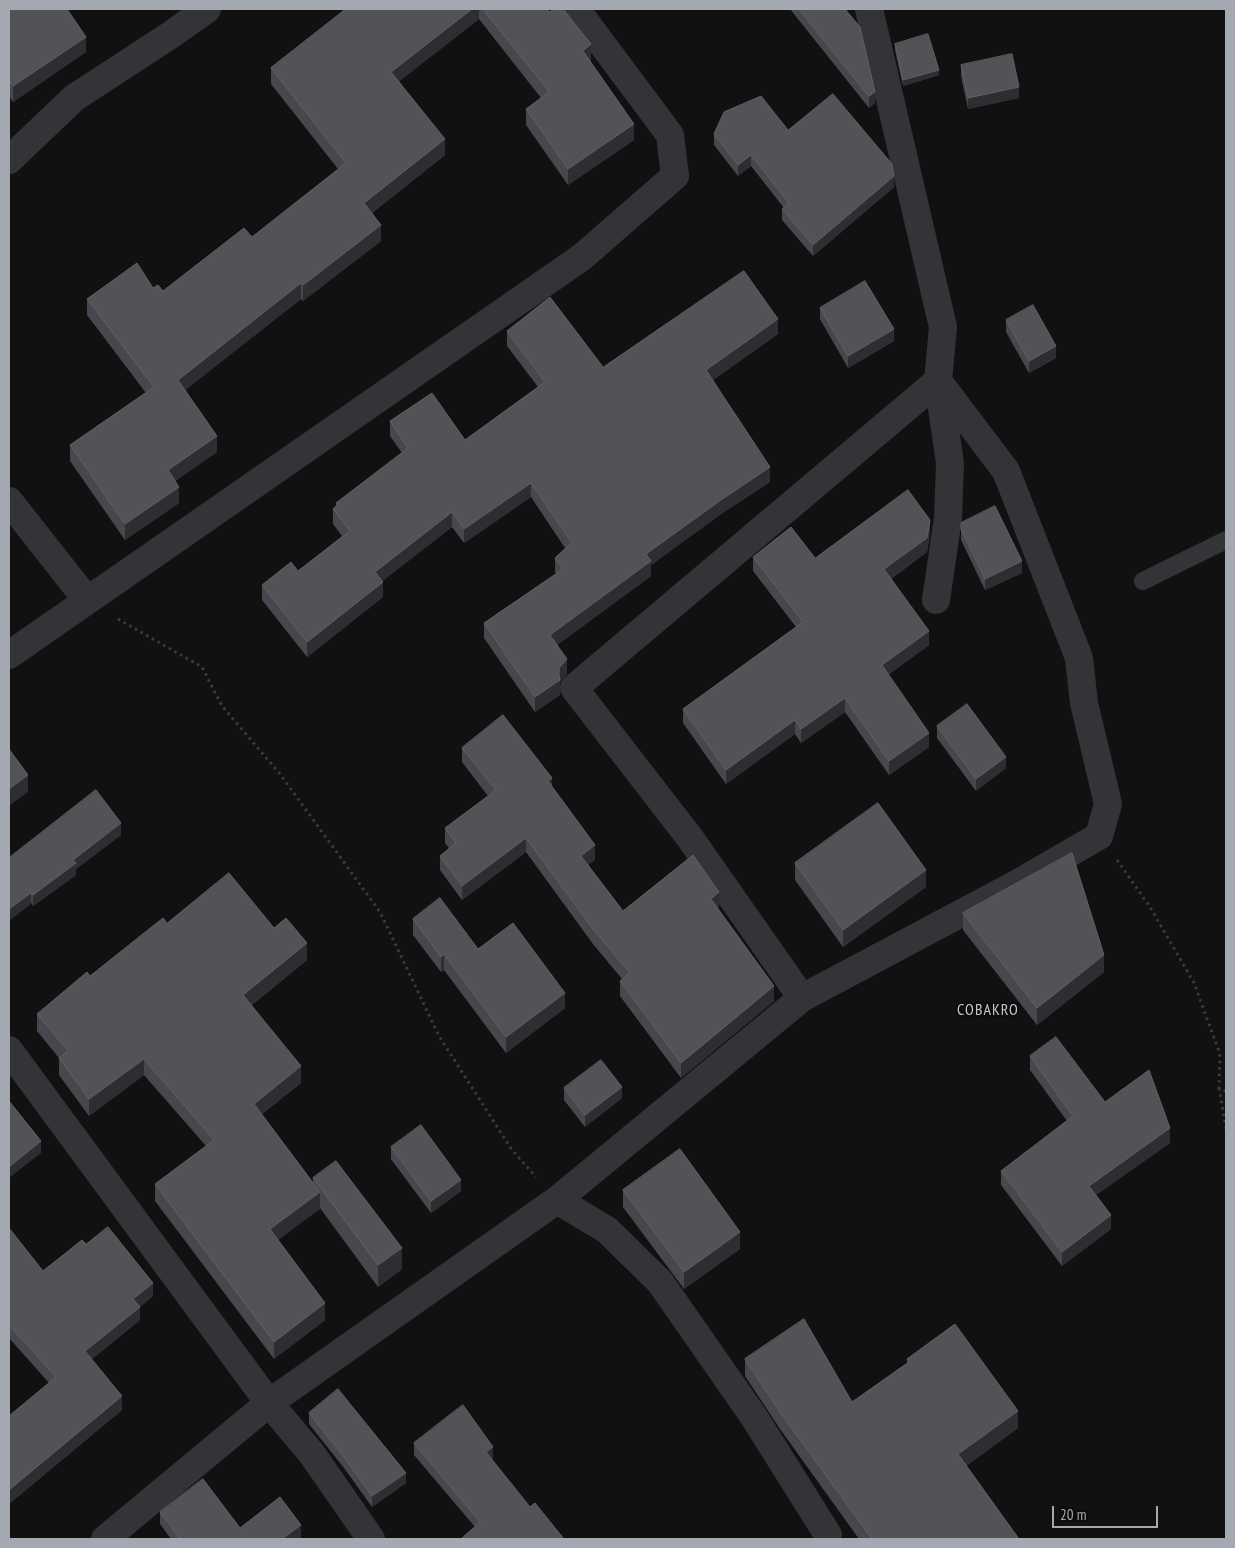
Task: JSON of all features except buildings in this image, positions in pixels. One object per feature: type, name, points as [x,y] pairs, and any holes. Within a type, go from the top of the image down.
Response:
[{"type":"street","points":[[9,160],[74,98],[207,9]]},
{"type":"street","points":[[9,655],[582,257],[675,176],[670,134],[576,9]]},
{"type":"street","points":[[870,9],[943,327],[938,381],[950,462],[948,518],[936,600]]},
{"type":"street","points":[[106,1539],[269,1403],[556,1200],[802,998],[1018,883],[1099,836],[1108,804],[1084,703],[1079,658],[1006,471],[938,381]]},
{"type":"street","points":[[802,998],[690,838],[574,688],[938,381]]},
{"type":"street","points":[[9,501],[87,600]]},
{"type":"street","points":[[9,1050],[269,1403],[312,1454],[371,1539]]},
{"type":"street","points":[[556,1200],[607,1230],[660,1282],[754,1417],[828,1535]]},
{"type":"lane","points":[[1143,581],[1226,540]]},
{"type":"path","points":[[87,600],[202,667],[222,706],[280,774],[380,912],[439,1036],[512,1150],[556,1200]]},
{"type":"path","points":[[1099,836],[1150,907],[1194,983],[1220,1054],[1219,1088],[1226,1129]]},
{"type":"path","points":[[1219,1088],[1226,1091]]},
{"type":"district","name":"COBAKRO","points":[[988,1010]]}]
